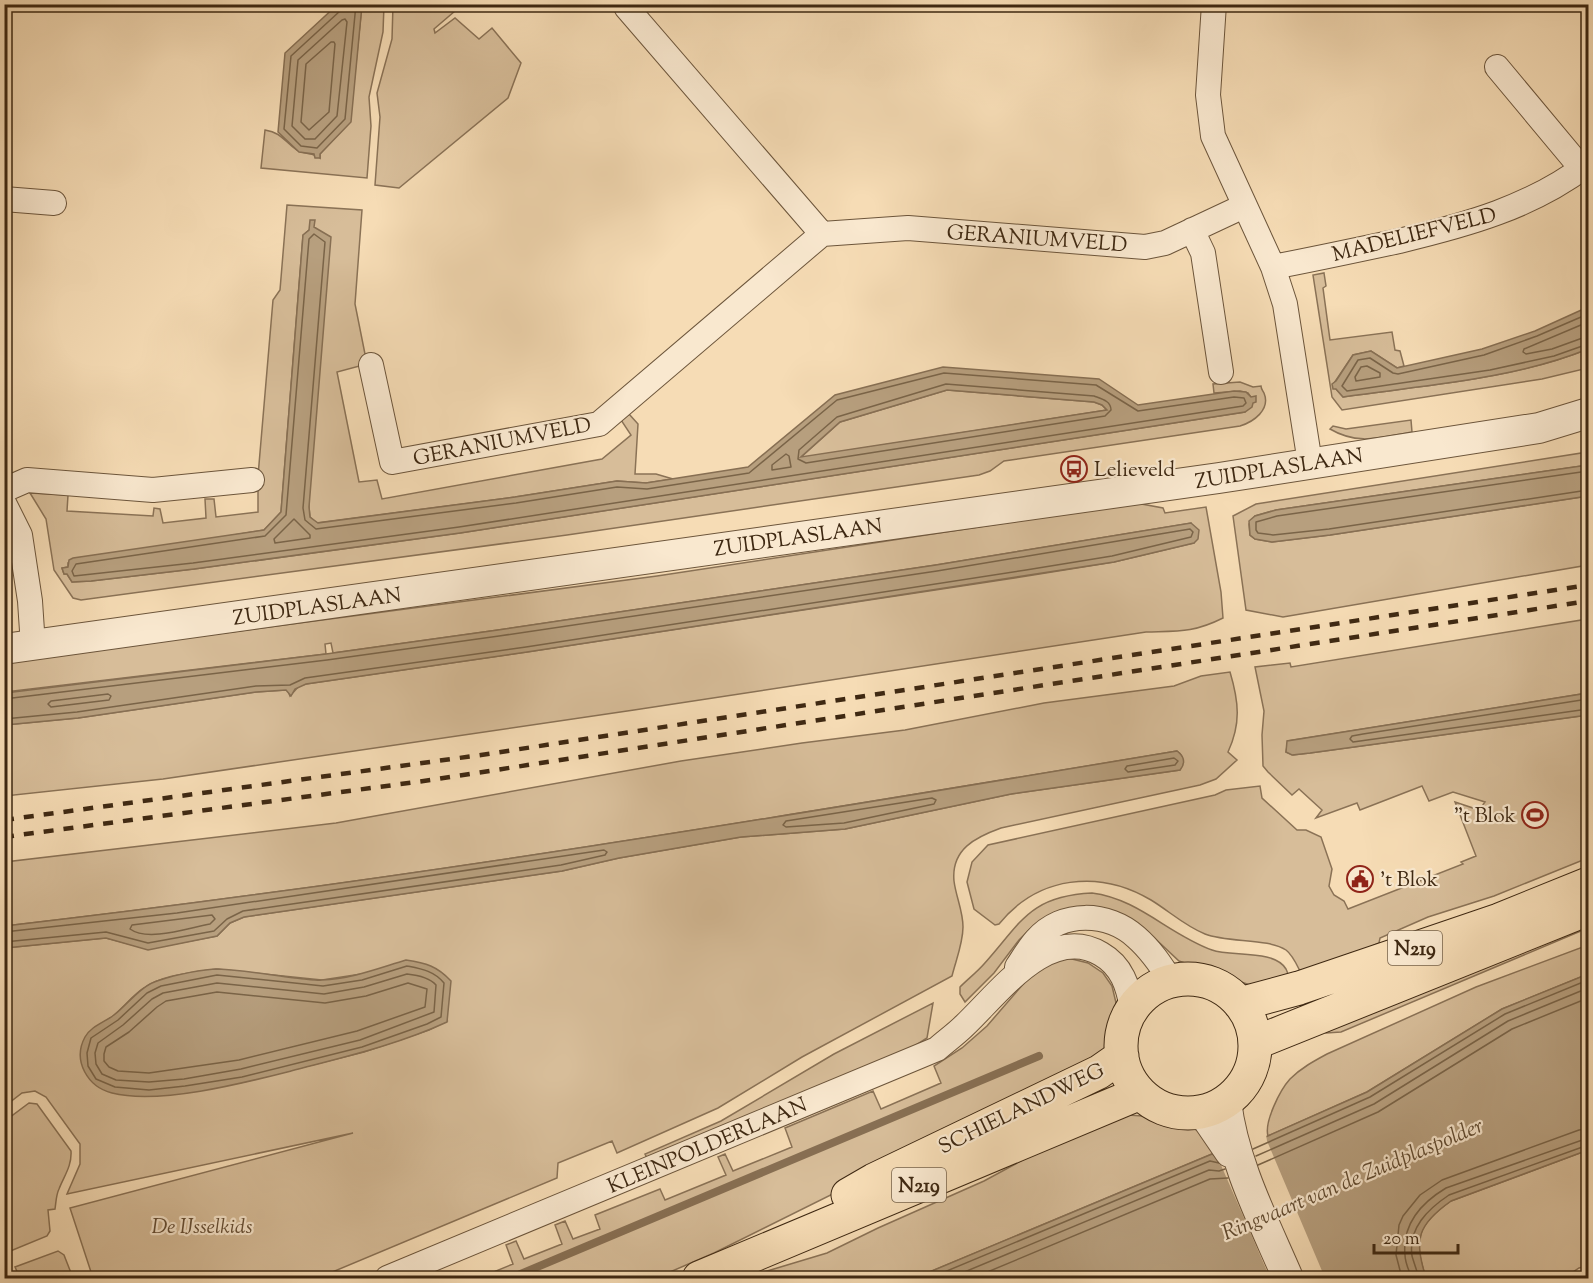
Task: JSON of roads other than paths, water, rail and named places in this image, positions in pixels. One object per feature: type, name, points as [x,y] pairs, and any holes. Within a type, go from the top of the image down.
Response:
[{"type":"main road","name":"N219","points":[[1240,1004],[1299,988],[1488,924],[1588,884]]},
{"type":"main road","name":"N219","points":[[1255,1043],[1588,908]]},
{"type":"main road","points":[[1197,979],[1220,987],[1240,1004],[1250,1022],[1255,1043],[1248,1076],[1235,1094],[1214,1106],[1189,1113],[1169,1110],[1140,1093],[1128,1076],[1122,1056],[1123,1031],[1132,1008],[1143,996],[1171,981],[1197,979]]},
{"type":"main road","name":"SCHIELANDWEG","points":[[698,1278],[874,1180],[1099,1072],[1122,1056]]},
{"type":"main road","name":"SCHIELANDWEG","points":[[698,1278],[1140,1093]]},
{"type":"street","points":[[1214,4],[1208,95],[1212,136],[1273,267],[1285,304],[1310,463]]},
{"type":"street","points":[[626,7],[822,234]]},
{"type":"street","name":"MADELIEFVELD","points":[[1273,267],[1460,227],[1519,206],[1585,167],[1497,67]]},
{"type":"street","points":[[4,199],[54,203]]},
{"type":"street","name":"GERANIUMVELD","points":[[371,365],[392,462],[599,424],[822,234],[908,228],[1144,247],[1165,243],[1244,206]]},
{"type":"street","points":[[1192,230],[1203,253],[1221,372]]},
{"type":"street","name":"ZUIDPLASLAAN","points":[[19,647],[1219,478],[1539,428],[1588,413]]},
{"type":"street","points":[[4,490],[27,480],[153,490],[252,480]]},
{"type":"street","points":[[4,503],[21,535],[30,601],[19,647]]},
{"type":"street","name":"KLEINPOLDERLAAN","points":[[387,1278],[936,1049],[964,1027],[1007,981],[1036,939],[1052,926],[1066,919],[1077,917],[1102,919],[1120,925],[1136,937],[1158,960],[1171,981]]},
{"type":"street","name":"KLEINPOLDERLAAN","points":[[1007,981],[1039,957],[1059,948],[1077,947],[1093,950],[1108,958],[1120,971],[1129,989],[1132,1008]]},
{"type":"street","points":[[1214,1106],[1288,1278]]},
{"type":"water","points":[[337,5],[362,5],[351,122],[320,154],[320,158],[315,158],[314,154],[299,152],[278,132],[285,53]]},
{"type":"water","points":[[310,220],[315,220],[314,227],[331,237],[309,507],[310,517],[318,523],[617,481],[646,483],[748,467],[835,395],[943,367],[1099,379],[1138,405],[1234,391],[1246,392],[1251,397],[1256,396],[1256,402],[1245,412],[460,533],[194,569],[72,582],[67,574],[64,574],[62,568],[68,567],[69,560],[73,558],[264,530],[281,512],[303,235],[309,230]],"holes":[[[947,390],[1094,402],[1107,410],[801,457],[840,422]]]},
{"type":"water","points":[[1588,307],[1588,349],[1559,359],[1498,375],[1343,397],[1336,389],[1333,389],[1332,384],[1353,355],[1371,351],[1397,368],[1482,349],[1535,331]]},
{"type":"water","points":[[1588,465],[1588,496],[1272,542],[1255,539],[1250,535],[1249,521],[1255,516],[1276,510]]},
{"type":"water","points":[[1191,523],[1199,530],[1198,539],[1194,543],[1114,562],[306,684],[295,689],[291,696],[286,690],[256,692],[78,718],[5,725],[5,693],[326,654],[498,630],[936,565]]},
{"type":"water","points":[[1588,693],[1588,715],[1310,753],[1292,755],[1286,752],[1287,741]]},
{"type":"water","points":[[1177,751],[1183,760],[1180,770],[1011,794],[845,829],[741,837],[619,858],[562,871],[244,917],[230,923],[217,936],[148,950],[106,938],[5,948],[5,926],[445,868],[738,823]]},
{"type":"water","points":[[406,960],[431,966],[451,981],[447,1022],[390,1044],[250,1081],[202,1091],[153,1096],[131,1096],[103,1090],[89,1079],[82,1064],[81,1046],[88,1033],[114,1015],[153,982],[218,969],[312,980],[333,979],[365,973]]},
{"type":"water","name":"Ringvaart van de Zuidplaspolder","points":[[1588,974],[1588,1150],[1451,1201],[1431,1218],[1421,1234],[1420,1253],[1426,1278],[915,1278],[1212,1154],[1218,1158],[1367,1092],[1502,1009]]},
{"type":"waterway","points":[[511,1278],[1039,1056]]},
{"type":"railway","points":[[4,820],[481,755],[1588,585]]},
{"type":"railway","points":[[4,837],[431,780],[1588,601]]},
{"type":"place","name":"Lelieveld","points":[[1074,469]]},
{"type":"place","name":"\"t Blok","points":[[1535,815]]},
{"type":"place","name":"'t Blok","points":[[1360,879]]},
{"type":"park label","name":"De IJsselkids","points":[[202,1226]]}]
